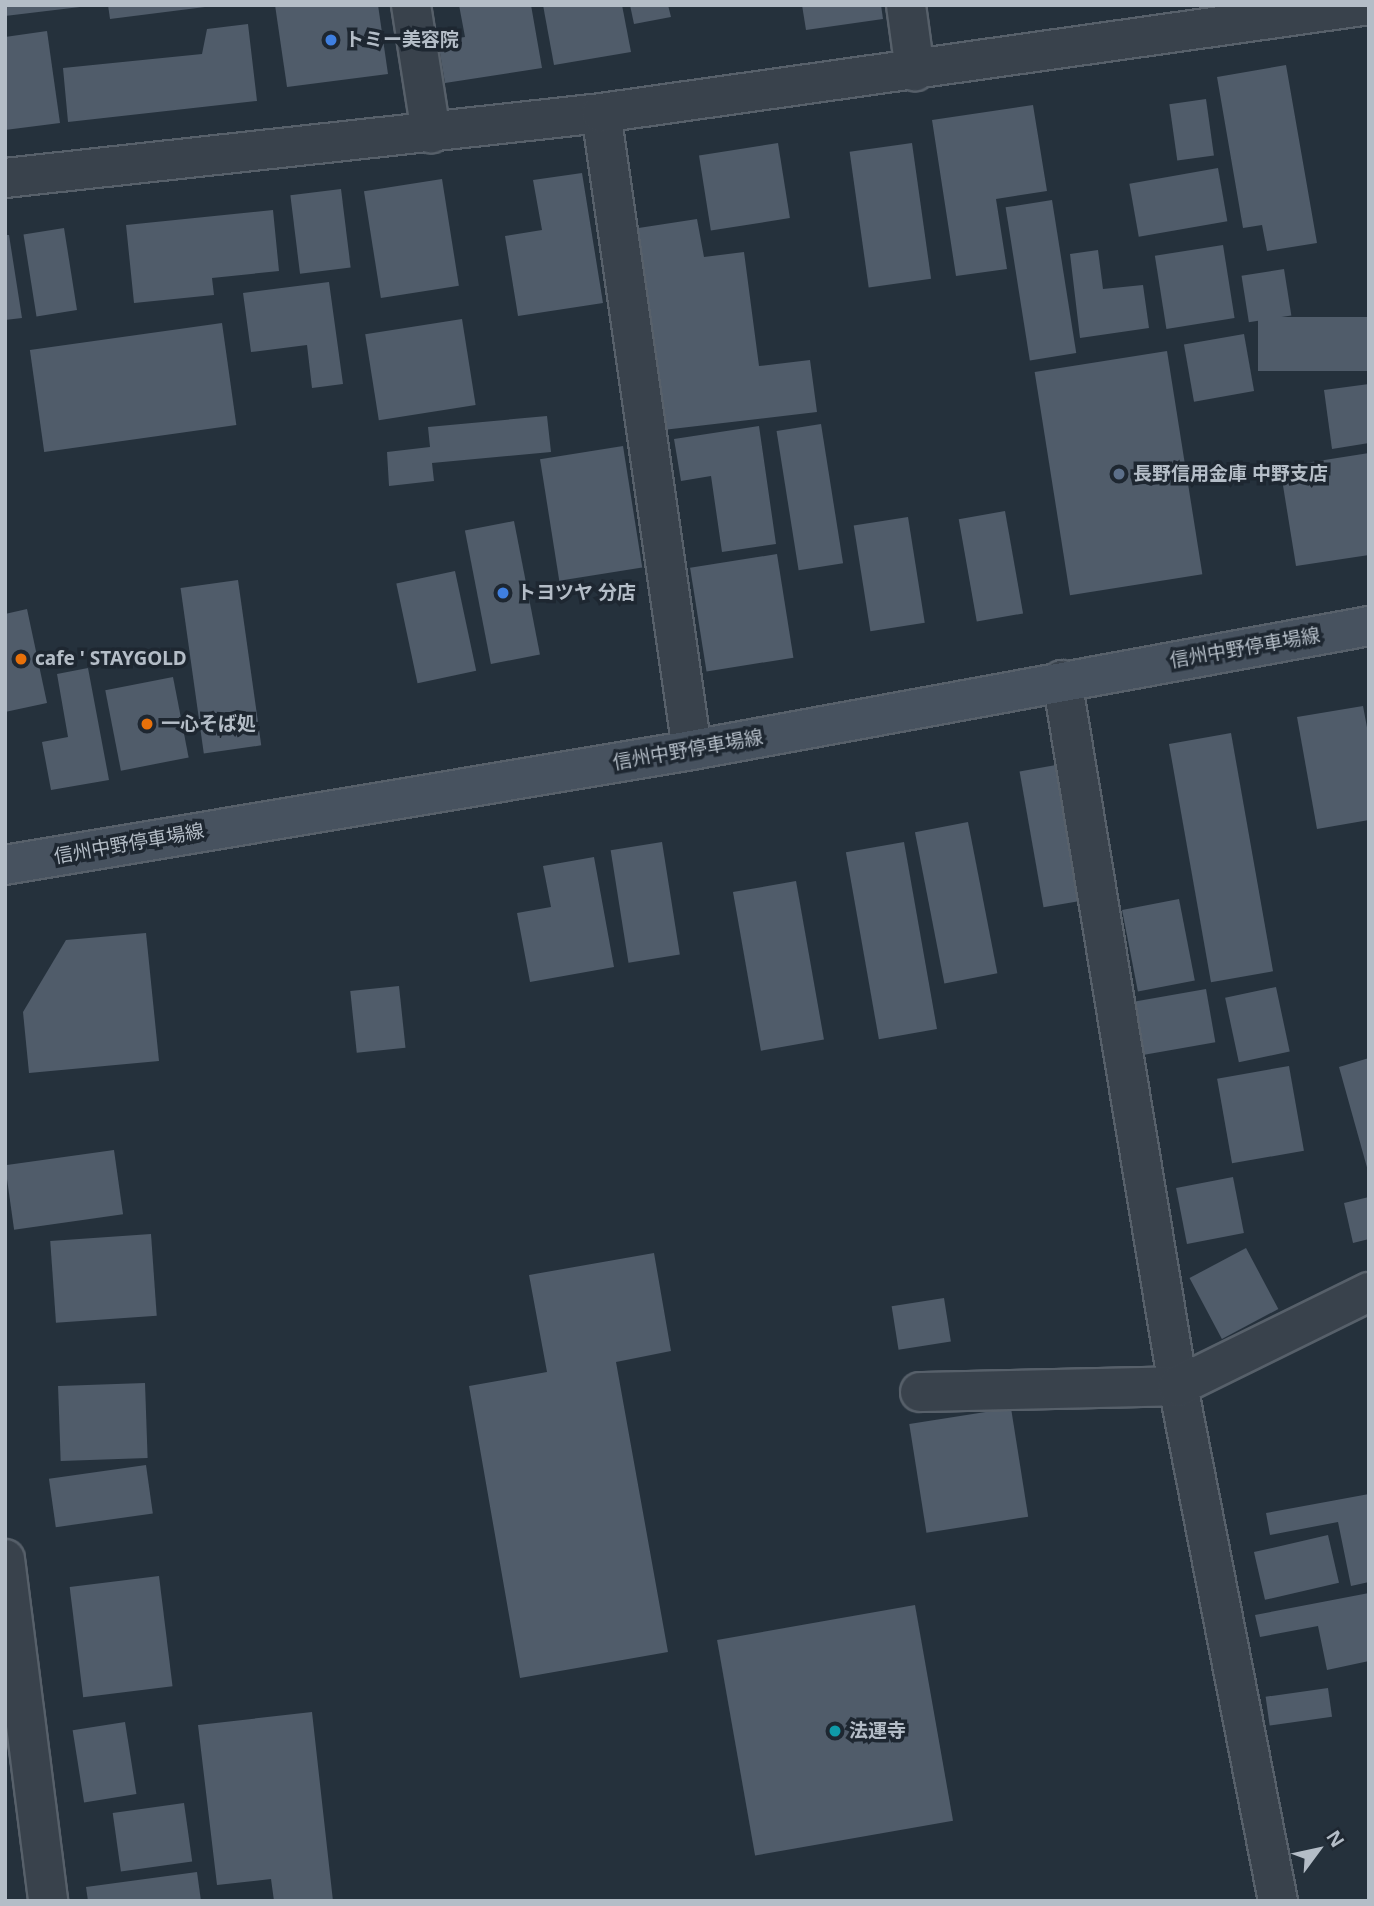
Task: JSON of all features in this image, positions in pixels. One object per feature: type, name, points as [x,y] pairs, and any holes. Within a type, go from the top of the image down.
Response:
[{"type":"main road","name":"信州中野停車場線","points":[[5,865],[692,750],[1062,680],[1369,626]]},
{"type":"street","points":[[411,5],[431,133]]},
{"type":"street","points":[[906,5],[915,71]]},
{"type":"street","points":[[5,178],[601,113],[915,71],[1369,5]]},
{"type":"street","points":[[601,113],[692,750]]},
{"type":"street","points":[[1062,680],[1178,1386],[1278,1901]]},
{"type":"street","points":[[920,1392],[1178,1386],[1369,1292]]},
{"type":"street","points":[[5,1559],[48,1901]]},
{"type":"building","points":[[5,5],[79,5],[80,7],[5,16]]},
{"type":"building","points":[[108,5],[205,5],[205,7],[110,19]]},
{"type":"building","name":"トミー美容院","points":[[275,5],[378,5],[388,74],[287,87]]},
{"type":"building","points":[[459,5],[531,5],[542,68],[445,83],[438,41],[465,37]]},
{"type":"building","points":[[543,5],[622,5],[631,52],[554,65]]},
{"type":"building","points":[[630,5],[668,5],[671,17],[634,24]]},
{"type":"building","points":[[802,5],[881,5],[883,19],[806,30]]},
{"type":"building","points":[[248,24],[257,101],[68,122],[63,68],[202,54],[207,29]]},
{"type":"building","points":[[47,31],[60,123],[5,130],[5,37]]},
{"type":"building","points":[[1286,65],[1317,243],[1267,251],[1262,225],[1243,228],[1217,77]]},
{"type":"building","points":[[1206,99],[1214,155],[1177,161],[1169,104]]},
{"type":"building","points":[[1033,105],[1047,191],[996,199],[1007,269],[956,276],[932,120]]},
{"type":"building","points":[[778,143],[790,218],[711,231],[699,156]]},
{"type":"building","points":[[912,143],[931,279],[869,287],[850,152]]},
{"type":"building","points":[[1218,168],[1227,221],[1139,237],[1129,184]]},
{"type":"building","points":[[582,173],[603,303],[518,316],[505,236],[542,230],[533,180]]},
{"type":"building","points":[[442,179],[459,286],[381,298],[364,191]]},
{"type":"building","points":[[341,189],[351,267],[300,274],[290,195]]},
{"type":"building","points":[[1052,200],[1076,353],[1030,360],[1006,207]]},
{"type":"building","points":[[273,210],[279,271],[212,278],[214,295],[134,303],[126,225]]},
{"type":"building","points":[[697,219],[704,257],[744,252],[759,366],[810,360],[817,412],[663,430],[632,229]]},
{"type":"building","points":[[64,228],[77,310],[36,316],[24,234]]},
{"type":"building","points":[[5,235],[9,235],[22,318],[5,320]]},
{"type":"building","points":[[1223,245],[1235,318],[1166,329],[1155,256]]},
{"type":"building","points":[[1098,250],[1103,289],[1143,285],[1149,328],[1080,338],[1070,254]]},
{"type":"building","points":[[1284,269],[1291,315],[1249,322],[1242,276]]},
{"type":"building","points":[[329,282],[343,384],[312,388],[307,345],[251,352],[243,293]]},
{"type":"building","points":[[1258,317],[1369,317],[1369,371],[1258,371]]},
{"type":"building","points":[[462,319],[476,405],[379,420],[365,334]]},
{"type":"building","points":[[222,323],[236,425],[44,452],[30,350]]},
{"type":"building","points":[[1244,334],[1254,391],[1194,402],[1184,345]]},
{"type":"building","name":"長野信用金庫 中野支店","points":[[1167,351],[1202,574],[1070,595],[1035,372]]},
{"type":"building","points":[[1369,384],[1369,443],[1332,449],[1324,390]]},
{"type":"building","points":[[547,416],[551,452],[432,463],[434,481],[389,486],[387,452],[430,447],[428,427]]},
{"type":"building","points":[[821,424],[843,563],[799,570],[777,431]]},
{"type":"building","points":[[759,426],[776,544],[722,552],[711,476],[681,481],[674,439]]},
{"type":"building","points":[[623,446],[642,567],[559,581],[540,459]]},
{"type":"building","points":[[1369,453],[1369,555],[1296,566],[1280,467]]},
{"type":"building","points":[[1005,511],[1023,613],[977,622],[959,519]]},
{"type":"building","points":[[908,517],[925,623],[870,631],[854,526]]},
{"type":"building","name":"トヨツヤ 分店","points":[[514,521],[540,655],[491,664],[465,531]]},
{"type":"building","points":[[777,554],[793,658],[707,671],[690,568]]},
{"type":"building","points":[[455,571],[476,671],[418,683],[396,583]]},
{"type":"building","points":[[238,580],[261,745],[204,753],[181,588]]},
{"type":"building","name":"cafe ' STAYGOLD","points":[[27,609],[47,703],[5,712],[5,614]]},
{"type":"building","points":[[88,668],[109,780],[51,790],[42,742],[68,737],[57,674]]},
{"type":"building","name":"一心そば処","points":[[173,677],[189,757],[121,771],[105,690]]},
{"type":"building","points":[[1363,706],[1369,738],[1369,820],[1317,829],[1297,717]]},
{"type":"building","points":[[1231,733],[1273,971],[1211,982],[1169,744]]},
{"type":"building","points":[[1056,765],[1080,901],[1044,907],[1020,771]]},
{"type":"building","points":[[968,822],[997,973],[944,983],[915,832]]},
{"type":"building","points":[[662,842],[680,955],[628,963],[611,850]]},
{"type":"building","points":[[904,842],[937,1029],[879,1039],[846,852]]},
{"type":"building","points":[[594,857],[614,967],[530,982],[517,913],[551,907],[543,866]]},
{"type":"building","points":[[796,881],[824,1040],[761,1051],[733,892]]},
{"type":"building","points":[[1179,899],[1195,980],[1138,992],[1122,910]]},
{"type":"building","points":[[146,933],[159,1061],[29,1073],[23,1012],[66,940]]},
{"type":"building","points":[[399,986],[405,1048],[357,1053],[350,991]]},
{"type":"building","points":[[1276,987],[1290,1052],[1239,1062],[1225,998]]},
{"type":"building","points":[[1206,989],[1215,1042],[1142,1055],[1132,1002]]},
{"type":"building","points":[[1369,1058],[1369,1171],[1368,1171],[1339,1067]]},
{"type":"building","points":[[1289,1066],[1304,1151],[1232,1163],[1217,1079]]},
{"type":"building","points":[[114,1150],[123,1214],[14,1230],[5,1165]]},
{"type":"building","points":[[1233,1177],[1244,1233],[1187,1244],[1176,1188]]},
{"type":"building","points":[[1369,1197],[1369,1239],[1353,1243],[1344,1203]]},
{"type":"building","points":[[151,1234],[157,1316],[56,1323],[50,1241]]},
{"type":"building","points":[[1246,1248],[1278,1309],[1222,1339],[1189,1278]]},
{"type":"building","points":[[654,1253],[671,1351],[616,1362],[668,1652],[520,1678],[469,1386],[547,1372],[529,1275]]},
{"type":"building","points":[[944,1298],[951,1341],[899,1350],[892,1306]]},
{"type":"building","points":[[145,1383],[148,1458],[61,1461],[58,1386]]},
{"type":"building","points":[[1011,1408],[1028,1517],[926,1533],[909,1424]]},
{"type":"building","points":[[146,1465],[153,1514],[56,1527],[49,1479]]},
{"type":"building","points":[[1369,1494],[1369,1582],[1351,1586],[1338,1522],[1270,1535],[1266,1513]]},
{"type":"building","points":[[1328,1535],[1339,1583],[1265,1600],[1254,1552]]},
{"type":"building","points":[[159,1576],[173,1686],[83,1697],[70,1587]]},
{"type":"building","points":[[1369,1593],[1369,1661],[1327,1670],[1318,1626],[1260,1637],[1255,1615]]},
{"type":"building","name":"法運寺","points":[[915,1605],[953,1821],[755,1856],[717,1640]]},
{"type":"building","points":[[1328,1688],[1332,1717],[1270,1725],[1266,1697]]},
{"type":"building","points":[[312,1712],[333,1901],[274,1901],[271,1879],[217,1885],[198,1725]]},
{"type":"building","points":[[125,1722],[136,1794],[84,1802],[73,1730]]},
{"type":"building","points":[[184,1803],[192,1861],[121,1871],[113,1813]]},
{"type":"building","points":[[197,1872],[201,1901],[88,1901],[86,1887]]},
{"type":"place","name":"トミー美容院","points":[[331,40]]},
{"type":"place","name":"長野信用金庫 中野支店","points":[[1119,474]]},
{"type":"place","name":"トヨツヤ 分店","points":[[503,593]]},
{"type":"place","name":"cafe ' STAYGOLD","points":[[21,659]]},
{"type":"place","name":"一心そば処","points":[[147,724]]},
{"type":"place","name":"法運寺","points":[[835,1731]]}]
